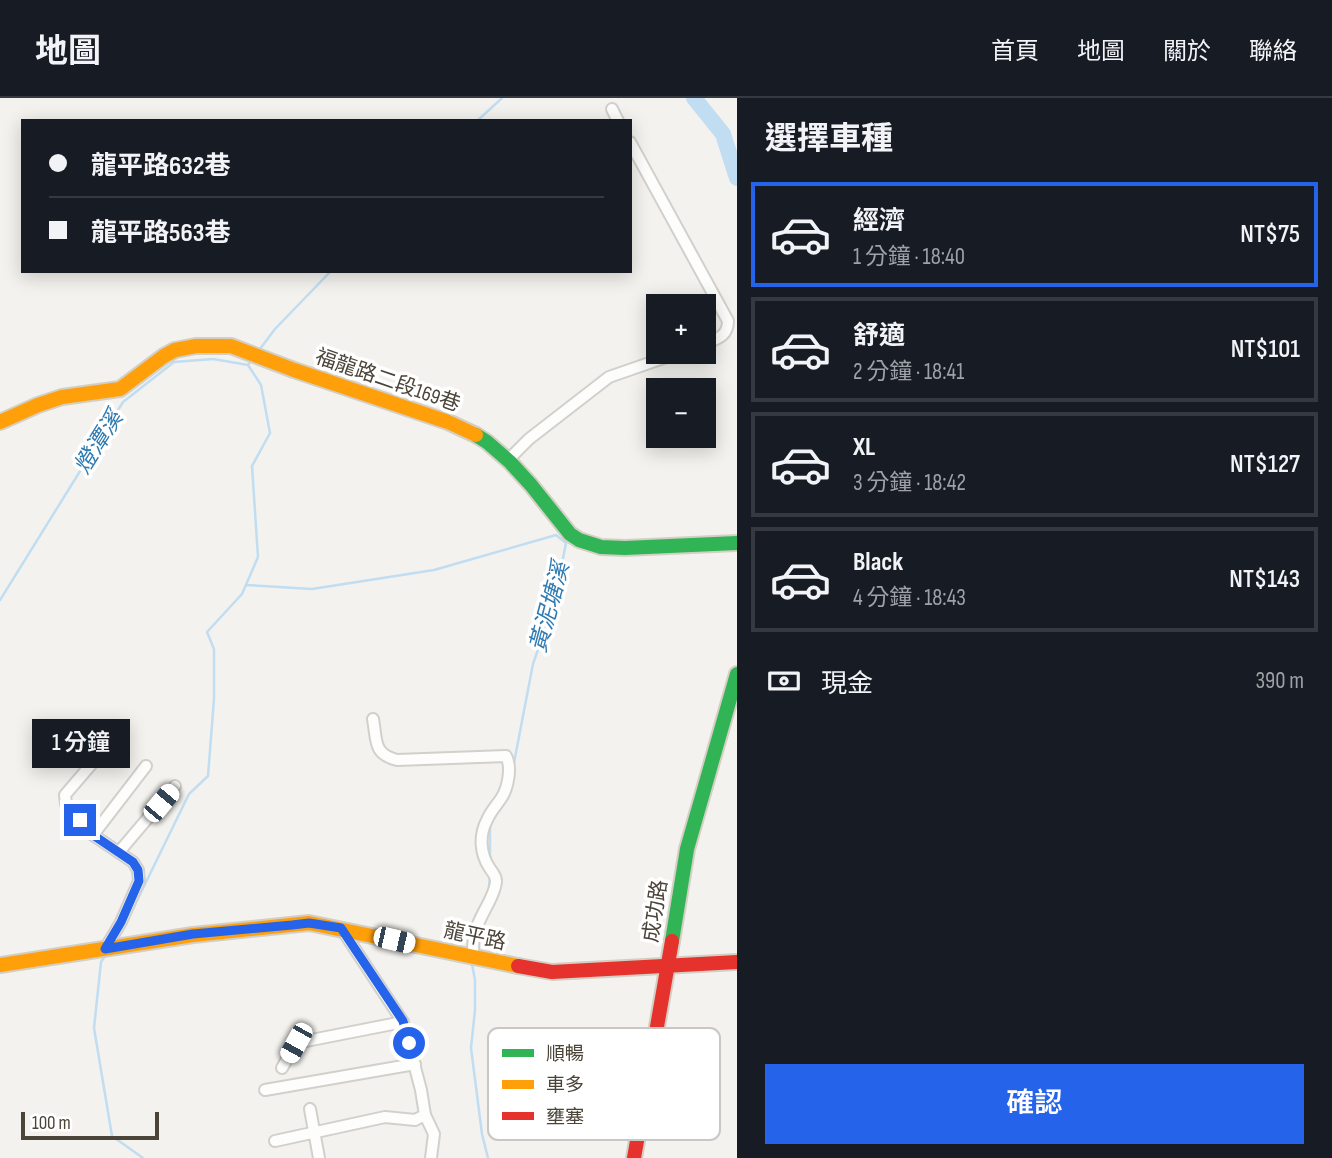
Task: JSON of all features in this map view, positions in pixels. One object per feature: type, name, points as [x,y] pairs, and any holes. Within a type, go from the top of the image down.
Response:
[{"type":"street","points":[[612,109],[617,119]]},
{"type":"street","points":[[632,146],[713,294]]},
{"type":"street","points":[[716,299],[728,321],[728,328],[725,334],[716,338]]},
{"type":"street","name":"福龍路二段169巷","points":[[0,422],[62,397],[120,388],[175,350],[196,346],[231,346],[293,370],[448,422],[486,441],[524,476],[570,534],[579,540],[601,547],[625,548],[737,542]]},
{"type":"street","points":[[508,460],[529,439],[608,377],[646,364]]},
{"type":"street","name":"成功路","points":[[656,1028],[685,861],[705,776],[737,674]]},
{"type":"street","points":[[373,719],[378,748],[382,755],[389,758],[397,760],[506,755],[509,761],[504,795],[487,819],[482,835],[481,850],[496,880],[493,894],[471,944],[474,958]]},
{"type":"street","points":[[101,753],[65,795],[66,804],[93,835],[133,862],[138,870],[139,881],[121,922],[105,949]]},
{"type":"street","points":[[93,835],[146,766]]},
{"type":"street","points":[[119,852],[175,786]]},
{"type":"street","name":"龍平路","points":[[0,965],[193,934],[309,923],[552,972],[737,962]]},
{"type":"street","points":[[341,928],[403,1021],[425,1115],[434,1133],[431,1158]]},
{"type":"street","points":[[282,1068],[296,1043],[403,1021]]},
{"type":"street","points":[[265,1090],[415,1064]]},
{"type":"street","points":[[310,1109],[319,1158]]},
{"type":"street","points":[[275,1141],[385,1117],[415,1120],[425,1115]]},
{"type":"street","name":"成功路","points":[[634,1158],[637,1140]]},
{"type":"waterway","name":"燈潭溪","points":[[479,119],[502,98]]},
{"type":"waterway","points":[[694,98],[723,134],[737,178]]},
{"type":"waterway","name":"燈潭溪","points":[[260,349],[275,329],[329,273]]},
{"type":"waterway","name":"燈潭溪","points":[[0,600],[123,402],[174,362],[213,359],[248,365],[253,358]]},
{"type":"waterway","name":"黃泥塘溪","points":[[128,919],[189,794],[208,776],[214,699],[214,649],[207,632],[242,594],[258,557],[252,466],[270,433],[261,385],[248,365]]},
{"type":"waterway","name":"黃泥塘溪","points":[[246,585],[312,589],[434,570],[556,535],[566,543],[555,600],[533,664],[513,768]]},
{"type":"waterway","name":"黃泥塘溪","points":[[490,860],[490,825],[495,816]]},
{"type":"waterway","name":"黃泥塘溪","points":[[489,888],[490,874]]},
{"type":"waterway","name":"黃泥塘溪","points":[[107,953],[101,962],[94,1028],[112,1136],[143,1158]]},
{"type":"waterway","name":"黃泥塘溪","points":[[472,964],[475,1010],[471,1048],[482,1134],[488,1158]]},
{"type":"traffic: fast","points":[[476,435],[510,462],[570,534],[579,540],[601,547],[625,548],[737,543]]},
{"type":"traffic: fast","points":[[672,941],[687,849],[737,674]]},
{"type":"traffic: slow","points":[[0,422],[62,397],[120,389],[175,350],[196,346],[231,346],[448,422],[476,435]]},
{"type":"traffic: slow","points":[[0,965],[193,935],[309,923],[518,966]]},
{"type":"traffic: jam","points":[[657,1028],[672,941]]},
{"type":"traffic: jam","points":[[518,966],[552,972],[737,962]]},
{"type":"traffic: jam","points":[[634,1158],[637,1140]]},
{"type":"route","points":[[80,820],[93,835],[133,862],[138,870],[139,881],[121,922],[105,949],[193,934],[309,923],[341,928],[403,1021],[409,1043]]}]
